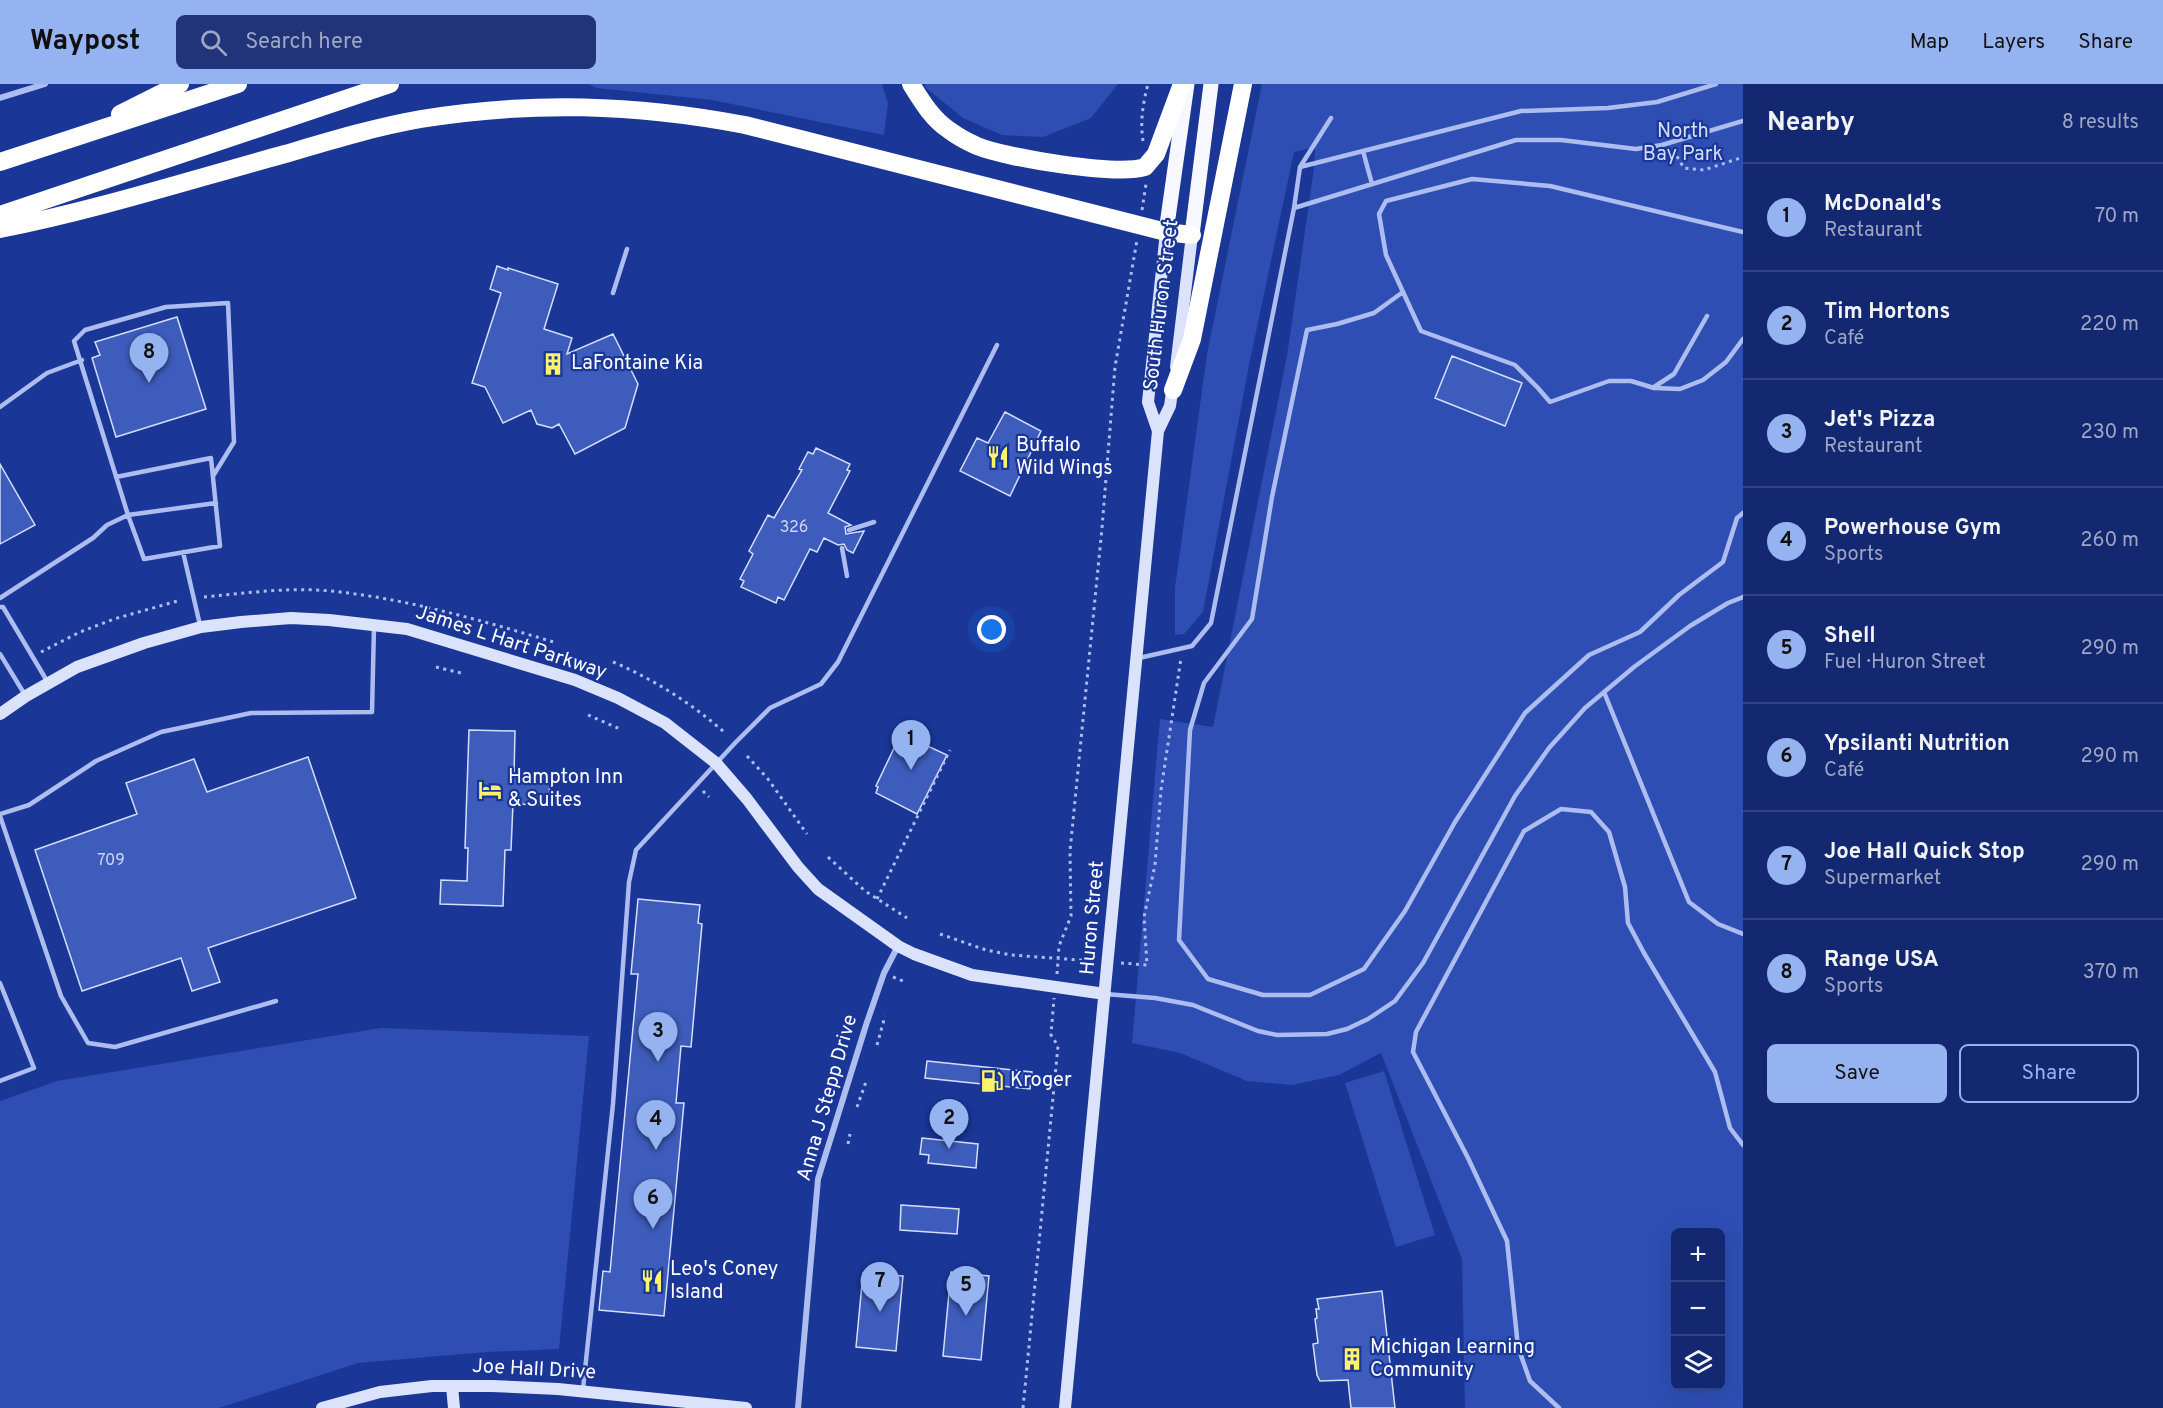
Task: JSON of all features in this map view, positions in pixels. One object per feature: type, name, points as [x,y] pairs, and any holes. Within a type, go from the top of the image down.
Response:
[{"type":"highway","points":[[70,139],[180,84]]},
{"type":"highway","points":[[0,162],[238,84]]},
{"type":"highway","points":[[0,215],[390,84]]},
{"type":"highway","points":[[911,84],[926,107],[947,129],[977,146],[1035,159],[1113,170],[1145,167],[1156,154],[1182,84]]},
{"type":"highway","points":[[1173,390],[1192,339],[1243,84]]},
{"type":"highway","points":[[0,229],[55,218],[310,146],[419,120],[524,107],[582,106],[692,115],[745,125],[1166,232],[1192,235]]},
{"type":"main road","name":"South Huron Street","points":[[1166,232],[1187,84]]},
{"type":"main road","name":"South Huron Street","points":[[1192,235],[1211,84]]},
{"type":"street","points":[[0,98],[45,84]]},
{"type":"street","name":"South Huron Street","points":[[1158,431],[1148,402],[1166,232]]},
{"type":"street","name":"South Huron Street","points":[[1158,431],[1170,406],[1173,390],[1192,235]]},
{"type":"street","name":"Huron Street","points":[[1065,1408],[1158,431]]},
{"type":"street","name":"James L Hart Parkway","points":[[0,714],[26,696],[88,663],[144,643],[201,627],[291,618],[407,629],[575,680],[618,698],[665,723],[716,764],[747,799],[798,867],[818,889],[914,954],[972,975],[1105,994]]},
{"type":"street","name":"Anna J Stepp Drive","points":[[798,1408],[818,1179],[866,1025],[884,973],[898,945]]},
{"type":"street","name":"Joe Hall Drive","points":[[322,1408],[380,1392],[432,1386],[492,1386],[746,1408]]},
{"type":"street","points":[[452,1386],[454,1408]]},
{"type":"lane","points":[[1300,167],[1521,111],[1608,108],[1657,102],[1716,84]]},
{"type":"lane","points":[[1136,658],[1192,645],[1211,623],[1294,208],[1300,167],[1331,118]]},
{"type":"lane","points":[[1294,208],[1516,140],[1561,140],[1636,149],[1672,142],[1743,121]]},
{"type":"lane","points":[[1363,151],[1372,184]]},
{"type":"lane","points":[[1743,232],[1550,186],[1472,179],[1386,201],[1379,214],[1386,255],[1421,331],[1515,365],[1550,402],[1609,381],[1631,381],[1654,388],[1680,389],[1703,380],[1726,362],[1743,339]]},
{"type":"lane","points":[[613,293],[627,249]]},
{"type":"lane","points":[[1403,292],[1374,314],[1307,330],[1272,497],[1252,620],[1204,683],[1190,730],[1179,940],[1208,979],[1263,995],[1310,995],[1364,969],[1405,911],[1455,822],[1525,713],[1588,655],[1640,632],[1679,595],[1723,562],[1737,518],[1743,513]]},
{"type":"lane","points":[[116,477],[211,458],[220,546],[144,559],[116,477],[82,360],[74,341],[85,330],[166,307],[228,303],[234,442],[213,476]]},
{"type":"lane","points":[[1654,388],[1674,374],[1707,316]]},
{"type":"lane","points":[[582,1392],[613,1104],[628,882],[636,850],[770,708],[821,684],[838,662],[997,345]]},
{"type":"lane","points":[[0,407],[47,373],[82,360]]},
{"type":"lane","points":[[0,598],[93,538],[107,525],[128,515],[216,503]]},
{"type":"lane","points":[[849,530],[874,522]]},
{"type":"lane","points":[[842,548],[847,576]]},
{"type":"lane","points":[[183,552],[201,627]]},
{"type":"lane","points":[[1105,994],[1155,998],[1193,1005],[1258,1031],[1277,1035],[1327,1034],[1347,1029],[1368,1019],[1395,1001],[1423,963],[1515,796],[1549,748],[1585,708],[1604,692],[1690,626],[1728,603],[1743,597]]},
{"type":"lane","points":[[0,607],[3,607],[48,684]]},
{"type":"lane","points":[[276,1001],[115,1047],[88,1044],[61,996],[0,815],[28,805],[96,761],[161,732],[251,713],[372,712],[374,625]]},
{"type":"lane","points":[[0,654],[26,696]]},
{"type":"lane","points":[[1604,692],[1689,902],[1718,924],[1743,934]]},
{"type":"lane","points":[[1560,1408],[1530,1381],[1518,1347],[1507,1240],[1413,1052],[1416,1032],[1421,1021],[1524,831],[1561,809],[1592,812],[1609,832],[1625,887],[1628,923],[1715,1072],[1730,1128],[1743,1145]]},
{"type":"lane","points":[[0,983],[34,1068],[0,1081]]},
{"type":"path","points":[[1144,146],[1141,128],[1148,84]]},
{"type":"path","points":[[1672,142],[1674,153],[1684,168],[1704,170],[1743,157]]},
{"type":"path","points":[[1142,209],[1146,186]]},
{"type":"path","points":[[1058,965],[1059,946],[1071,916],[1070,851],[1102,528],[1115,367],[1137,244]]},
{"type":"path","points":[[202,597],[264,591],[330,591],[432,607],[557,643]]},
{"type":"path","points":[[40,652],[80,632],[114,619],[181,600]]},
{"type":"path","points":[[1142,965],[1147,965],[1144,917],[1155,865],[1161,790],[1183,648]]},
{"type":"path","points":[[613,662],[663,687],[724,732]]},
{"type":"path","points":[[436,667],[461,673]]},
{"type":"path","points":[[588,715],[620,729]]},
{"type":"path","points":[[877,899],[951,750]]},
{"type":"path","points":[[747,756],[768,779],[807,834]]},
{"type":"path","points":[[828,857],[865,891],[907,918]]},
{"type":"path","points":[[940,934],[994,952],[1058,960],[1071,959]]},
{"type":"path","points":[[1023,1408],[1058,1046],[1051,1035],[1053,1009]]},
{"type":"path","points":[[877,1045],[885,1016]]},
{"type":"path","points":[[857,1107],[867,1079]]},
{"type":"path","points":[[848,1144],[850,1134]]},
{"type":"green space","points":[[588,84],[882,84],[888,103],[884,135],[712,100],[597,88]]},
{"type":"green space","points":[[925,84],[1118,84],[1091,118],[1043,137],[1002,135],[963,118],[926,88]]},
{"type":"green space","name":"North Bay Park","points":[[1262,84],[1743,84],[1743,1408],[1465,1408],[1462,1259],[1381,1053],[1339,1075],[1292,1085],[1247,1081],[1180,1053],[1132,1043],[1160,719],[1213,727],[1287,356],[1315,147],[1294,152],[1249,365],[1203,612],[1184,634],[1175,635],[1175,588],[1207,354]]},
{"type":"green space","points":[[381,1028],[589,1036],[559,1349],[487,1352],[358,1363],[219,1408],[0,1408],[0,1101],[57,1081]]},
{"type":"green space","points":[[1384,1071],[1435,1235],[1396,1247],[1345,1083]]},
{"type":"building","name":"LaFontaine Kia","points":[[497,266],[558,284],[544,329],[572,338],[567,354],[613,334],[638,384],[625,428],[575,454],[559,424],[552,428],[537,424],[531,410],[503,423],[485,387],[472,383],[501,293],[490,289]]},
{"type":"building","points":[[177,317],[206,409],[116,437],[92,358],[100,355],[95,342]]},
{"type":"building","points":[[1452,356],[1522,383],[1505,426],[1435,398]]},
{"type":"building","name":"Buffalo Wild Wings","points":[[1005,412],[1041,431],[1010,496],[960,471],[977,438],[988,443]]},
{"type":"building","points":[[816,448],[850,464],[847,470],[850,471],[828,513],[851,525],[845,527],[846,534],[864,531],[853,553],[847,550],[844,544],[838,545],[824,538],[817,552],[810,549],[784,600],[778,597],[776,603],[741,587],[744,581],[740,579],[753,554],[749,551],[768,515],[774,518],[802,470],[799,469],[808,452],[813,454]]},
{"type":"building","points":[[0,464],[35,525],[0,544]]},
{"type":"building","name":"Hampton Inn & Suites","points":[[469,730],[515,731],[514,775],[550,777],[549,805],[513,804],[511,850],[505,850],[503,906],[440,904],[441,880],[467,881],[468,848],[465,848]]},
{"type":"building","points":[[904,735],[947,755],[917,814],[876,793],[878,787],[876,786],[895,746],[897,748]]},
{"type":"building","points":[[308,757],[356,898],[208,948],[220,982],[192,991],[181,958],[82,991],[35,850],[137,814],[126,783],[194,759],[207,792]]},
{"type":"building","points":[[638,899],[700,905],[698,923],[702,924],[691,1047],[681,1046],[676,1103],[684,1103],[664,1316],[599,1310],[603,1271],[610,1272],[638,974],[631,974]]},
{"type":"building","name":"Kroger","points":[[927,1061],[1032,1072],[1030,1089],[925,1078]]},
{"type":"building","points":[[922,1138],[978,1144],[976,1168],[928,1163],[929,1155],[920,1154]]},
{"type":"building","points":[[901,1205],[959,1209],[957,1234],[900,1230]]},
{"type":"building","points":[[951,1272],[989,1276],[981,1360],[943,1356]]},
{"type":"building","points":[[863,1273],[903,1276],[896,1351],[856,1347]]},
{"type":"building","name":"Michigan Learning Community","points":[[1382,1291],[1395,1408],[1351,1408],[1348,1380],[1320,1381],[1317,1375],[1313,1344],[1318,1343],[1315,1319],[1317,1318],[1316,1309],[1319,1309],[1317,1299]]},
{"type":"place","name":"LaFontaine Kia","points":[[553,364]]},
{"type":"place","name":"Range USA","points":[[149,383]]},
{"type":"place","name":"Buffalo Wild Wings","points":[[998,457]]},
{"type":"place","name":"McDonald's","points":[[911,770]]},
{"type":"place","name":"Hampton Inn & Suites","points":[[490,790]]},
{"type":"place","name":"Jet's Pizza","points":[[658,1062]]},
{"type":"place","name":"Kroger","points":[[992,1081]]},
{"type":"place","name":"Tim Hortons","points":[[949,1149]]},
{"type":"place","name":"Powerhouse Gym","points":[[656,1150]]},
{"type":"place","name":"Ypsilanti Nutrition","points":[[653,1229]]},
{"type":"place","name":"Leo's Coney Island","points":[[652,1281]]},
{"type":"place","name":"Joe Hall Quick Stop","points":[[880,1312]]},
{"type":"place","name":"Shell","points":[[966,1316]]},
{"type":"place","name":"Michigan Learning Community","points":[[1352,1359]]}]
